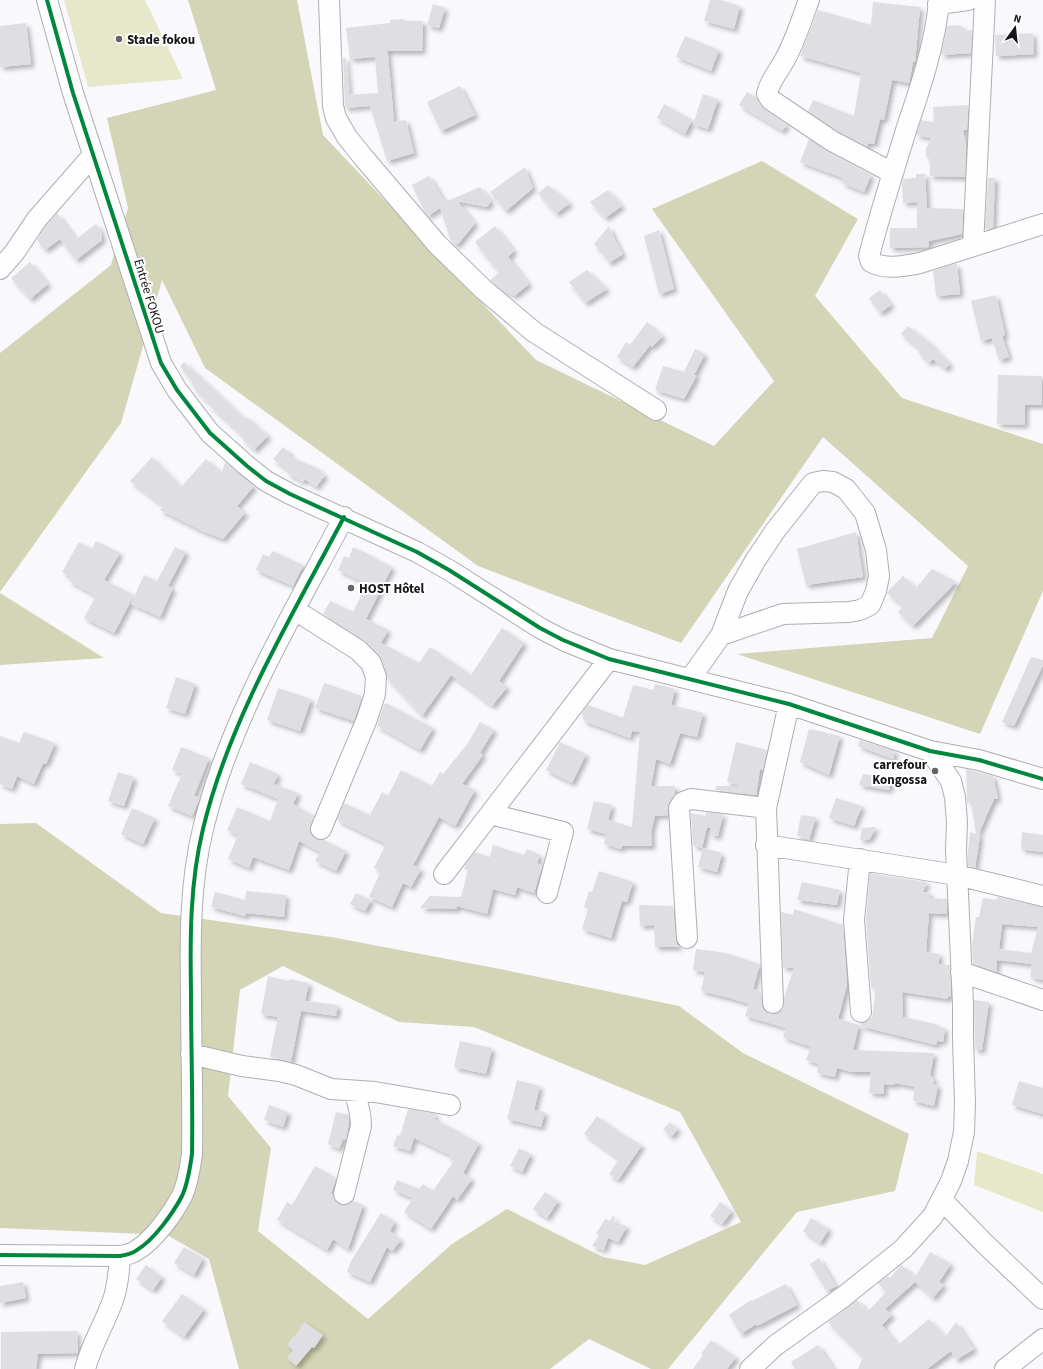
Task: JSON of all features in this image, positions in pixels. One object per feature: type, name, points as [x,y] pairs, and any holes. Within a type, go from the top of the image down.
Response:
[{"type":"street","name":"Entrée FOKOU","points":[[47,0],[73,93],[161,363],[177,390],[210,433],[266,481],[290,494],[417,552],[449,570],[540,628],[563,640],[609,659],[790,704],[930,751],[979,760],[1043,779]]},
{"type":"street","points":[[329,0],[333,106],[336,118],[347,137],[437,244],[483,289],[534,332],[656,410]]},
{"type":"street","points":[[809,0],[792,46],[784,62],[768,86],[767,94],[771,100],[832,141],[893,173]]},
{"type":"street","points":[[968,0],[939,2],[933,34],[919,90],[869,256],[871,262],[876,265],[900,267],[1043,224]]},
{"type":"street","points":[[972,246],[985,0]]},
{"type":"street","points":[[0,269],[14,253],[37,218],[94,155]]},
{"type":"street","points":[[690,679],[721,635],[738,591],[755,561],[775,531],[813,483],[823,481],[833,482],[846,489],[865,513],[876,550],[879,576],[876,591],[870,605],[860,610],[849,612],[783,614],[721,635]]},
{"type":"street","points":[[0,1255],[120,1256],[129,1254],[138,1250],[151,1239],[168,1217],[182,1195],[190,1172],[192,1154],[191,918],[195,876],[203,829],[216,782],[250,697],[294,610],[344,518]]},
{"type":"street","points":[[294,610],[358,650],[371,663],[376,678],[375,694],[367,718],[321,829]]},
{"type":"street","points":[[444,874],[609,659]]},
{"type":"street","points":[[773,1003],[766,845],[766,808],[790,704]]},
{"type":"street","points":[[750,1369],[776,1345],[843,1297],[903,1249],[933,1216],[942,1200],[958,1161],[964,1132],[965,1103],[963,1004],[956,850],[957,822],[955,796],[951,781],[930,751]]},
{"type":"street","points":[[687,938],[679,808],[683,802],[691,799],[766,808]]},
{"type":"street","points":[[490,814],[563,832],[547,893]]},
{"type":"street","points":[[766,845],[957,874],[1043,896]]},
{"type":"street","points":[[860,859],[854,920],[861,1012]]},
{"type":"street","points":[[961,972],[1043,1000]]},
{"type":"street","points":[[191,1054],[242,1066],[280,1070],[331,1089],[375,1092],[450,1104]]},
{"type":"street","points":[[344,1194],[361,1126],[360,1107],[354,1091]]},
{"type":"street","points":[[942,1200],[1000,1259],[1043,1299]]},
{"type":"street","points":[[85,1369],[113,1298],[118,1280],[120,1256]]},
{"type":"street","points":[[1005,1369],[1043,1340]]},
{"type":"green space","name":"Stade fokou","points":[[64,0],[145,0],[183,79],[88,87]]},
{"type":"green space","points":[[188,0],[297,0],[323,135],[536,360],[714,446],[774,381],[652,209],[762,161],[858,219],[815,296],[902,398],[1043,444],[1043,591],[980,734],[737,654],[932,638],[968,566],[823,437],[681,643],[478,566],[205,368],[162,280],[121,423],[0,592],[0,353],[111,265],[128,208],[107,118],[216,90]]},
{"type":"green space","points":[[0,593],[104,658],[0,665]]},
{"type":"green space","points":[[36,823],[161,913],[331,937],[495,968],[679,1006],[743,1053],[909,1134],[895,1191],[797,1212],[668,1369],[651,1369],[589,1339],[550,1369],[239,1369],[209,1259],[167,1235],[0,1228],[0,824]],"holes":[[[283,966],[399,1022],[474,1027],[680,1112],[741,1222],[645,1265],[603,1257],[507,1209],[452,1244],[368,1319],[258,1231],[271,1148],[228,1096],[240,990]]]},
{"type":"green space","points":[[977,1151],[1043,1174],[1043,1212],[974,1185]]},
{"type":"building","points":[[710,0],[720,0],[740,6],[734,29],[704,21]]},
{"type":"building","points":[[873,2],[920,7],[915,62],[913,62],[909,83],[892,80],[884,120],[880,119],[874,144],[868,143],[867,147],[838,131],[808,111],[813,100],[854,116],[861,73],[800,56],[818,10],[871,25]]},
{"type":"building","points":[[433,4],[445,8],[439,28],[427,25]]},
{"type":"building","points":[[404,19],[404,21],[423,21],[422,51],[388,51],[394,122],[406,120],[414,153],[387,161],[370,106],[345,108],[343,58],[346,58],[349,95],[378,93],[375,57],[350,59],[346,28],[390,23],[390,20]]},
{"type":"building","points":[[26,23],[31,64],[0,67],[0,26]]},
{"type":"building","points":[[947,26],[962,26],[963,31],[972,30],[971,53],[941,55]]},
{"type":"building","points":[[1033,33],[1034,54],[996,56],[995,35]]},
{"type":"building","points":[[685,36],[719,50],[711,71],[676,57]]},
{"type":"building","points":[[460,86],[475,115],[441,131],[427,102]]},
{"type":"building","points":[[747,92],[756,97],[764,109],[787,125],[782,131],[739,105]]},
{"type":"building","points":[[703,94],[718,99],[708,129],[693,124]]},
{"type":"building","points":[[664,104],[692,120],[685,134],[657,118]]},
{"type":"building","points":[[968,105],[967,130],[963,130],[966,145],[965,177],[930,176],[930,160],[926,156],[926,149],[931,138],[916,135],[921,120],[934,122],[933,107]]},
{"type":"building","points":[[809,139],[827,151],[871,175],[864,192],[842,183],[843,178],[800,162]]},
{"type":"building","points":[[525,167],[533,188],[506,211],[490,192]]},
{"type":"building","points":[[916,174],[925,174],[927,208],[963,209],[962,234],[929,241],[929,247],[890,248],[890,228],[917,228],[917,202],[903,203],[902,183],[903,179],[916,178]]},
{"type":"building","points":[[429,176],[445,202],[480,187],[491,201],[487,207],[457,201],[475,223],[459,243],[455,245],[451,241],[440,208],[428,216],[424,211],[412,185]]},
{"type":"building","points":[[988,178],[995,178],[993,228],[985,229]]},
{"type":"building","points":[[548,185],[570,203],[556,214],[538,193]]},
{"type":"building","points":[[608,190],[622,206],[605,218],[590,202]]},
{"type":"building","points":[[57,213],[76,239],[96,224],[101,231],[102,240],[76,260],[60,239],[45,250],[37,240]]},
{"type":"building","points":[[495,226],[514,251],[508,257],[529,284],[514,296],[490,280],[499,273],[475,242]]},
{"type":"building","points":[[609,226],[623,254],[609,263],[594,244]]},
{"type":"building","points":[[659,230],[674,289],[659,294],[644,236]]},
{"type":"building","points":[[30,262],[48,284],[30,299],[11,278]]},
{"type":"building","points":[[957,264],[960,294],[936,296],[933,271]]},
{"type":"building","points":[[587,270],[607,289],[585,303],[569,282]]},
{"type":"building","points":[[880,290],[891,305],[880,313],[869,298]]},
{"type":"building","points":[[996,295],[1005,335],[1002,336],[1009,357],[999,360],[992,338],[981,341],[971,301]]},
{"type":"building","points":[[647,322],[663,336],[652,347],[650,345],[633,367],[617,357],[626,342],[630,345]]},
{"type":"building","points":[[908,326],[929,342],[950,364],[945,369],[933,359],[929,363],[918,352],[921,350],[901,334]]},
{"type":"building","points":[[695,349],[705,354],[694,375],[697,375],[684,399],[655,390],[663,366],[684,372]]},
{"type":"building","points":[[184,362],[245,419],[247,417],[268,436],[254,450],[243,440],[245,438],[194,389],[195,387],[180,366]]},
{"type":"building","points":[[998,375],[1042,376],[1042,405],[1025,405],[1025,425],[997,424]]},
{"type":"building","points":[[283,447],[291,454],[289,456],[317,468],[325,475],[316,487],[305,479],[303,482],[287,473],[289,471],[273,459]]},
{"type":"building","points":[[152,457],[181,487],[206,459],[222,473],[225,462],[254,486],[237,506],[245,513],[223,539],[202,531],[160,510],[163,506],[130,481]]},
{"type":"building","points":[[856,532],[863,577],[806,585],[797,549]]},
{"type":"building","points":[[96,541],[120,553],[104,580],[134,595],[114,633],[84,618],[96,596],[69,581],[71,577],[62,572],[79,542],[92,549]]},
{"type":"building","points":[[175,547],[186,552],[168,586],[173,588],[160,617],[131,604],[144,575],[157,581]]},
{"type":"building","points":[[353,547],[392,567],[366,619],[388,630],[381,643],[419,663],[430,647],[471,675],[502,628],[524,643],[499,681],[507,687],[492,706],[451,675],[422,716],[387,678],[382,659],[379,655],[364,640],[323,614],[330,601],[353,612],[363,591],[360,589],[363,582],[338,570],[344,556],[349,558]]},
{"type":"building","points":[[273,551],[303,565],[293,586],[256,570],[263,554],[269,557]]},
{"type":"building","points":[[932,569],[956,582],[913,626],[898,612],[903,606],[887,593],[903,576],[916,588]]},
{"type":"building","points":[[1031,657],[1043,660],[1043,665],[1014,726],[1002,722]]},
{"type":"building","points":[[176,677],[195,684],[185,714],[166,708]]},
{"type":"building","points":[[324,683],[362,696],[354,721],[315,708]]},
{"type":"building","points":[[655,684],[675,689],[671,705],[703,713],[697,737],[680,733],[670,764],[656,759],[651,786],[675,786],[675,795],[669,802],[668,815],[655,816],[651,832],[652,846],[622,846],[621,849],[604,844],[606,834],[587,829],[594,801],[612,805],[608,820],[632,827],[640,732],[632,731],[630,738],[584,721],[582,713],[588,705],[623,718],[633,685],[653,690]]},
{"type":"building","points":[[278,688],[311,699],[300,731],[267,720]]},
{"type":"building","points":[[386,703],[433,728],[420,750],[377,726],[384,704]]},
{"type":"building","points":[[480,722],[494,730],[480,753],[483,755],[462,784],[475,790],[455,826],[439,817],[413,865],[421,869],[411,887],[403,883],[392,907],[369,897],[381,871],[374,868],[386,844],[337,820],[344,803],[370,815],[382,792],[388,796],[401,770],[432,786],[440,772],[443,774],[468,743]]},
{"type":"building","points":[[809,729],[840,736],[829,775],[800,762]]},
{"type":"building","points":[[24,732],[55,743],[46,764],[43,763],[34,784],[17,776],[12,789],[0,784],[0,736],[19,743]]},
{"type":"building","points":[[860,740],[895,751],[893,759],[858,746]]},
{"type":"building","points":[[560,742],[586,754],[572,783],[546,770]]},
{"type":"building","points":[[736,742],[767,750],[763,770],[760,769],[756,795],[715,790],[716,786],[741,786],[727,782]]},
{"type":"building","points":[[181,747],[209,758],[194,796],[200,798],[192,816],[168,806],[182,774],[172,770]]},
{"type":"building","points":[[250,762],[278,774],[274,784],[298,793],[293,804],[314,816],[310,830],[312,836],[317,840],[324,840],[346,851],[336,871],[315,861],[320,852],[299,841],[289,870],[253,857],[249,868],[228,859],[238,835],[227,830],[237,807],[270,821],[278,799],[241,784]]},
{"type":"building","points":[[966,769],[993,776],[998,799],[994,799],[978,835],[980,836],[975,868],[968,866],[970,832],[976,834],[971,802],[967,802]]},
{"type":"building","points":[[118,772],[134,777],[124,806],[108,801]]},
{"type":"building","points":[[863,774],[892,778],[889,790],[859,785]]},
{"type":"building","points":[[836,798],[862,806],[854,826],[829,818]]},
{"type":"building","points":[[132,808],[155,818],[143,844],[121,834]]},
{"type":"building","points":[[706,812],[723,814],[718,836],[710,835],[711,828],[707,827],[702,848],[693,845],[691,813],[705,816]]},
{"type":"building","points":[[801,815],[816,817],[809,840],[797,835]]},
{"type":"building","points":[[876,827],[870,839],[860,840],[862,828]]},
{"type":"building","points":[[1022,832],[1043,835],[1043,852],[1021,849]]},
{"type":"building","points":[[493,845],[524,855],[527,849],[540,855],[537,863],[542,866],[534,893],[517,887],[515,895],[493,889],[487,914],[457,906],[457,909],[420,908],[430,896],[461,897],[468,870],[464,869],[466,864],[475,852],[490,857]]},
{"type":"building","points":[[703,848],[722,853],[717,872],[698,867]]},
{"type":"building","points":[[599,871],[633,882],[627,902],[622,901],[611,938],[582,929],[588,909],[584,907],[589,891],[592,892]]},
{"type":"building","points":[[870,873],[927,882],[923,892],[930,893],[930,898],[947,899],[947,914],[929,913],[926,952],[940,954],[938,964],[950,965],[951,997],[948,996],[948,999],[902,992],[903,1017],[939,1025],[939,1027],[945,1028],[943,1042],[937,1041],[936,1045],[860,1026],[861,1023],[867,1022],[872,1018],[876,988],[871,987],[866,920]]},
{"type":"building","points":[[802,882],[840,890],[837,905],[797,900]]},
{"type":"building","points":[[246,891],[286,895],[284,917],[246,913],[245,916],[211,907],[215,892],[245,900]]},
{"type":"building","points":[[356,893],[371,900],[365,911],[350,904]]},
{"type":"building","points":[[997,897],[1043,907],[1043,980],[1030,977],[1032,964],[997,960],[996,972],[973,964],[972,945],[976,917],[979,917],[983,898],[996,900]],"holes":[[[1002,924],[1038,927],[1031,953],[999,949]]]},
{"type":"building","points":[[639,905],[673,906],[676,939],[677,944],[680,947],[655,947],[654,925],[640,926]]},
{"type":"building","points":[[794,909],[843,925],[847,985],[838,1019],[859,1025],[853,1050],[934,1053],[930,1076],[934,1078],[933,1084],[938,1085],[934,1106],[913,1101],[915,1087],[895,1083],[895,1085],[884,1084],[884,1094],[869,1093],[871,1072],[852,1072],[837,1068],[835,1077],[817,1073],[819,1064],[806,1060],[811,1047],[783,1037],[786,1028],[745,1016],[749,1004],[701,991],[705,972],[693,970],[696,949],[726,953],[760,964],[753,989],[761,992],[762,1004],[767,1013],[773,1014],[779,1012],[783,1008],[784,998],[794,967],[783,968],[781,912],[793,915]]},
{"type":"building","points":[[268,976],[289,981],[289,979],[309,983],[305,1001],[338,1005],[336,1016],[301,1011],[291,1062],[270,1057],[278,1017],[261,1014]]},
{"type":"building","points":[[974,1000],[989,1002],[982,1050],[975,1050]]},
{"type":"building","points":[[460,1041],[492,1048],[486,1074],[454,1067]]},
{"type":"building","points":[[517,1080],[540,1086],[534,1110],[545,1112],[541,1127],[507,1119]]},
{"type":"building","points":[[1019,1081],[1043,1088],[1043,1114],[1012,1105]]},
{"type":"building","points":[[269,1105],[288,1112],[283,1127],[264,1120]]},
{"type":"building","points":[[408,1109],[436,1114],[434,1119],[479,1143],[463,1173],[472,1179],[457,1200],[453,1196],[431,1229],[404,1212],[413,1198],[393,1190],[397,1180],[419,1189],[423,1184],[433,1191],[454,1161],[449,1158],[450,1155],[414,1138],[410,1151],[393,1146],[397,1135],[400,1136]]},
{"type":"building","points":[[336,1112],[349,1115],[346,1140],[343,1139],[339,1149],[328,1144]]},
{"type":"building","points":[[597,1116],[625,1136],[642,1145],[618,1180],[609,1174],[619,1159],[584,1134]]},
{"type":"building","points":[[670,1122],[678,1129],[671,1137],[663,1129]]},
{"type":"building","points":[[519,1148],[531,1154],[522,1172],[510,1166]]},
{"type":"building","points":[[315,1166],[336,1178],[331,1194],[336,1202],[342,1205],[347,1205],[353,1201],[363,1205],[348,1249],[333,1239],[327,1250],[277,1220],[287,1202],[292,1205]]},
{"type":"building","points":[[545,1192],[558,1201],[547,1218],[533,1209]]},
{"type":"building","points":[[720,1202],[732,1211],[722,1224],[710,1216]]},
{"type":"building","points":[[381,1213],[395,1222],[390,1231],[401,1240],[392,1251],[387,1247],[370,1282],[347,1272],[351,1261]]},
{"type":"building","points":[[613,1216],[615,1217],[614,1222],[627,1226],[618,1242],[608,1238],[604,1250],[592,1246],[599,1235],[596,1234],[605,1219],[610,1221]]},
{"type":"building","points":[[811,1218],[829,1229],[820,1243],[803,1231]]},
{"type":"building","points":[[184,1247],[203,1258],[194,1275],[174,1263]]},
{"type":"building","points":[[930,1252],[951,1264],[939,1282],[944,1285],[933,1298],[915,1282],[885,1309],[892,1315],[882,1325],[898,1345],[929,1319],[945,1337],[956,1322],[974,1349],[956,1360],[951,1351],[927,1369],[858,1369],[863,1357],[828,1322],[857,1300],[868,1311],[886,1292],[878,1283],[888,1276],[890,1278],[901,1265],[916,1276]]},
{"type":"building","points":[[819,1258],[836,1286],[827,1291],[810,1264]]},
{"type":"building","points":[[146,1265],[162,1277],[153,1290],[136,1279]]},
{"type":"building","points":[[23,1282],[26,1298],[0,1303],[0,1286]]},
{"type":"building","points":[[786,1284],[797,1305],[757,1326],[756,1324],[741,1334],[729,1315],[751,1300],[752,1301]]},
{"type":"building","points":[[182,1294],[204,1309],[184,1337],[162,1321]]},
{"type":"building","points":[[304,1322],[323,1335],[314,1348],[312,1347],[296,1366],[287,1358],[293,1350],[287,1345]]},
{"type":"building","points":[[77,1331],[78,1353],[38,1354],[36,1369],[1,1369],[1,1332]]},
{"type":"building","points":[[711,1340],[736,1357],[727,1369],[693,1369],[703,1355],[701,1354]]},
{"type":"building","points":[[818,1345],[834,1369],[795,1369],[791,1362]]},
{"type":"cycle path","points":[[47,0],[73,93],[161,363],[177,390],[210,433],[266,481],[290,494],[417,552],[449,570],[540,628],[563,640],[609,659],[789,704],[930,751],[979,760],[1043,779]]},
{"type":"cycle path","points":[[0,1255],[120,1256],[129,1254],[150,1240],[174,1210],[182,1196],[190,1170],[192,1154],[191,931],[193,890],[203,829],[214,788],[245,708],[283,630],[344,517]]},
{"type":"place","name":"Stade fokou","points":[[119,39]]},
{"type":"place","name":"HOST Hôtel","points":[[351,588]]},
{"type":"place","name":"carrefour Kongossa","points":[[935,771]]}]
